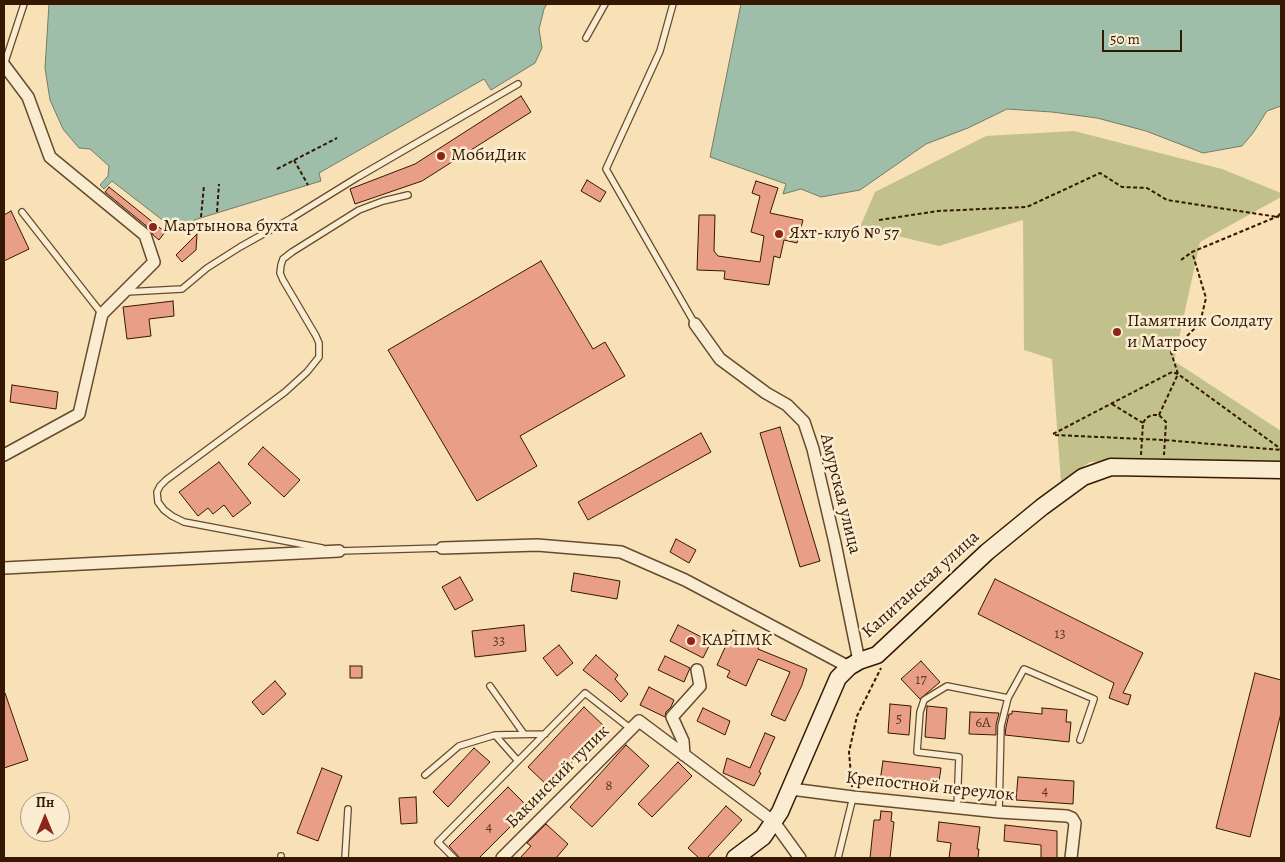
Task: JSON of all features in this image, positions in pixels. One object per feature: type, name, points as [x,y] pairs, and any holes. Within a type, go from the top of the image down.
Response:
[{"type":"main road","name":"Капитанская улица","points":[[854,664],[877,655],[987,552],[1042,507],[1083,477],[1111,467],[1281,470]]},
{"type":"main road","points":[[735,858],[763,837],[774,822],[838,678],[854,664]]},
{"type":"street","points":[[4,65],[28,97],[50,156],[145,235],[154,262],[102,314],[79,414],[4,455]]},
{"type":"street","name":"Амурская улица","points":[[695,324],[720,359],[766,393],[787,405],[804,422],[816,458],[835,543],[854,664]]},
{"type":"street","points":[[442,548],[538,545],[621,552],[685,580],[854,664]]},
{"type":"street","points":[[4,568],[339,551]]},
{"type":"street","points":[[684,755],[683,741],[672,717],[700,686],[696,670]]},
{"type":"street","points":[[635,725],[684,755],[774,822],[800,858]]},
{"type":"street","name":"Бакинский тупик","points":[[502,858],[635,725]]},
{"type":"street","name":"Крепостной переулок","points":[[790,789],[956,808],[1067,816],[1072,818],[1075,823],[1071,858]]},
{"type":"lane","points":[[4,65],[24,4]]},
{"type":"lane","points":[[586,38],[605,4]]},
{"type":"lane","points":[[673,4],[660,51],[606,169],[695,324]]},
{"type":"lane","points":[[124,292],[182,289],[207,268],[240,247],[518,84]]},
{"type":"lane","points":[[408,195],[383,201],[359,210],[283,259],[280,273],[316,336],[319,343],[318,357],[307,372],[285,392],[166,480],[157,492],[158,502],[164,510],[184,522],[339,551],[442,548]]},
{"type":"lane","points":[[22,212],[102,314]]},
{"type":"lane","points":[[999,812],[1001,726],[1008,698],[1024,669],[1094,699],[1080,740]]},
{"type":"lane","points":[[490,686],[524,734]]},
{"type":"lane","points":[[956,808],[959,756],[917,752],[920,712],[924,700],[947,686],[1008,698]]},
{"type":"lane","points":[[454,858],[438,842],[585,693],[635,725]]},
{"type":"lane","points":[[425,775],[459,746],[495,735],[545,734]]},
{"type":"lane","points":[[495,735],[518,761]]},
{"type":"lane","points":[[838,858],[853,797]]},
{"type":"lane","points":[[345,858],[348,808]]},
{"type":"path","points":[[277,169],[337,138]]},
{"type":"path","points":[[294,160],[308,185]]},
{"type":"path","points":[[879,220],[938,211],[1026,207],[1100,173],[1122,187],[1146,188],[1167,200],[1280,216]]},
{"type":"path","points":[[217,212],[219,184]]},
{"type":"path","points":[[201,217],[204,185]]},
{"type":"path","points":[[1280,216],[1281,211]]},
{"type":"path","points":[[1181,260],[1192,252],[1280,216]]},
{"type":"path","points":[[1159,415],[1178,374],[1171,352],[1200,323],[1206,298],[1192,252]]},
{"type":"path","points":[[1172,372],[1178,374],[1281,450],[1165,440],[1053,434],[1172,372]]},
{"type":"path","points":[[1112,404],[1143,423]]},
{"type":"path","points":[[1141,440],[1143,423],[1146,418],[1152,415],[1159,415],[1166,422],[1165,440]]},
{"type":"path","points":[[853,797],[849,752],[857,716],[881,669],[881,663],[877,655]]},
{"type":"shaded area","points":[[49,4],[547,4],[539,29],[542,48],[535,63],[491,90],[484,79],[319,173],[321,181],[194,220],[193,228],[174,229],[112,181],[104,189],[100,185],[108,176],[109,166],[90,149],[79,148],[63,129],[50,100],[45,68]]},
{"type":"shaded area","points":[[741,4],[1281,4],[1281,106],[1267,111],[1242,146],[1203,153],[1146,131],[1097,118],[1007,109],[968,128],[926,144],[860,190],[821,197],[801,189],[783,194],[786,184],[710,157]]},
{"type":"shaded area","points":[[1074,131],[1222,169],[1281,193],[1281,197],[1200,242],[1174,361],[1281,431],[1281,461],[1090,462],[1061,482],[1052,359],[1024,350],[1023,220],[939,246],[860,227],[875,192],[986,136]]},
{"type":"building","points":[[521,96],[531,112],[422,181],[355,204],[350,189],[415,164]]},
{"type":"building","points":[[587,180],[606,192],[600,202],[581,191]]},
{"type":"building","points":[[756,181],[778,188],[770,213],[803,220],[797,243],[784,240],[780,258],[774,256],[769,285],[724,279],[725,271],[697,270],[699,215],[715,215],[714,251],[718,256],[760,262],[764,236],[751,232],[760,196],[752,193]]},
{"type":"building","points":[[109,187],[165,232],[159,240],[150,229],[105,192]]},
{"type":"building","points":[[11,211],[29,249],[4,261],[4,215]]},
{"type":"building","points":[[197,234],[196,250],[182,262],[176,255]]},
{"type":"building","points":[[541,261],[593,349],[605,342],[625,376],[520,436],[537,466],[477,501],[388,350]]},
{"type":"building","points":[[173,301],[174,316],[149,319],[151,336],[127,339],[123,307]]},
{"type":"building","points":[[12,385],[58,392],[56,409],[10,402]]},
{"type":"building","points":[[780,427],[820,561],[800,567],[760,433]]},
{"type":"building","points":[[701,433],[711,452],[588,520],[578,502]]},
{"type":"building","points":[[263,447],[300,480],[284,497],[248,464]]},
{"type":"building","points":[[219,462],[251,503],[233,517],[224,505],[213,514],[208,508],[198,516],[179,492]]},
{"type":"building","points":[[676,539],[696,550],[689,563],[670,552]]},
{"type":"building","points":[[574,573],[620,581],[617,599],[571,591]]},
{"type":"building","points":[[460,577],[473,600],[455,610],[442,587]]},
{"type":"building","points":[[995,579],[1143,653],[1123,693],[1131,695],[1128,705],[1109,698],[1114,683],[978,614]]},
{"type":"building","points":[[524,625],[526,651],[475,657],[472,631]]},
{"type":"building","name":"КАРПМК","points":[[678,625],[711,642],[703,658],[670,641]]},
{"type":"building","points":[[733,630],[760,643],[758,649],[807,669],[802,685],[785,721],[771,715],[790,672],[758,659],[746,686],[727,677],[730,671],[717,665]]},
{"type":"building","points":[[559,645],[573,663],[557,676],[543,658]]},
{"type":"building","points":[[596,655],[618,675],[615,679],[628,694],[621,702],[583,670]]},
{"type":"building","points":[[665,656],[690,668],[684,682],[658,670]]},
{"type":"building","points":[[921,661],[940,682],[920,699],[901,679]]},
{"type":"building","points":[[350,666],[362,666],[362,678],[350,678]]},
{"type":"building","points":[[1255,673],[1281,680],[1281,713],[1250,837],[1216,828]]},
{"type":"building","points":[[275,681],[286,694],[263,715],[252,702]]},
{"type":"building","points":[[649,687],[674,700],[665,717],[640,705]]},
{"type":"building","points":[[4,693],[28,760],[4,768]]},
{"type":"building","points":[[890,704],[911,706],[909,735],[888,733]]},
{"type":"building","points":[[927,706],[947,708],[945,739],[925,737]]},
{"type":"building","points":[[584,707],[605,727],[549,787],[528,767]]},
{"type":"building","points":[[703,708],[730,721],[725,735],[697,721]]},
{"type":"building","points":[[1042,708],[1067,710],[1066,722],[1071,722],[1069,742],[1005,735],[1009,714],[1012,714],[1012,711],[1042,714]]},
{"type":"building","points":[[970,712],[999,713],[996,735],[969,734]]},
{"type":"building","points":[[765,733],[775,737],[754,786],[723,773],[727,758],[750,768]]},
{"type":"building","points":[[626,745],[649,766],[592,827],[570,807]]},
{"type":"building","points":[[474,748],[490,762],[448,807],[433,792]]},
{"type":"building","points":[[883,761],[941,768],[938,788],[880,781]]},
{"type":"building","points":[[678,762],[692,776],[652,817],[638,804]]},
{"type":"building","points":[[322,768],[342,776],[318,841],[297,833]]},
{"type":"building","points":[[1018,777],[1074,781],[1073,804],[1016,800]]},
{"type":"building","points":[[508,787],[529,808],[479,858],[460,858],[449,846]]},
{"type":"building","points":[[416,797],[417,823],[401,824],[399,798]]},
{"type":"building","points":[[726,806],[742,820],[707,858],[699,858],[688,848]]},
{"type":"building","points":[[881,811],[892,812],[891,821],[894,822],[890,858],[870,858],[874,820],[880,820]]},
{"type":"building","points":[[939,822],[980,827],[977,849],[979,849],[978,858],[949,858],[951,843],[937,841]]},
{"type":"building","points":[[546,824],[568,844],[556,858],[520,858],[531,846],[527,843]]},
{"type":"building","points":[[1005,825],[1057,831],[1057,858],[1041,858],[1041,845],[1004,841]]},
{"type":"place","name":"МобиДик","points":[[441,156]]},
{"type":"place","name":"Мартынова бухта","points":[[153,227]]},
{"type":"place","name":"Яхт-клуб № 57","points":[[779,234]]},
{"type":"place","name":"Памятник Солдату и Матросу","points":[[1117,332]]},
{"type":"place","name":"КАРПМК","points":[[691,641]]}]
